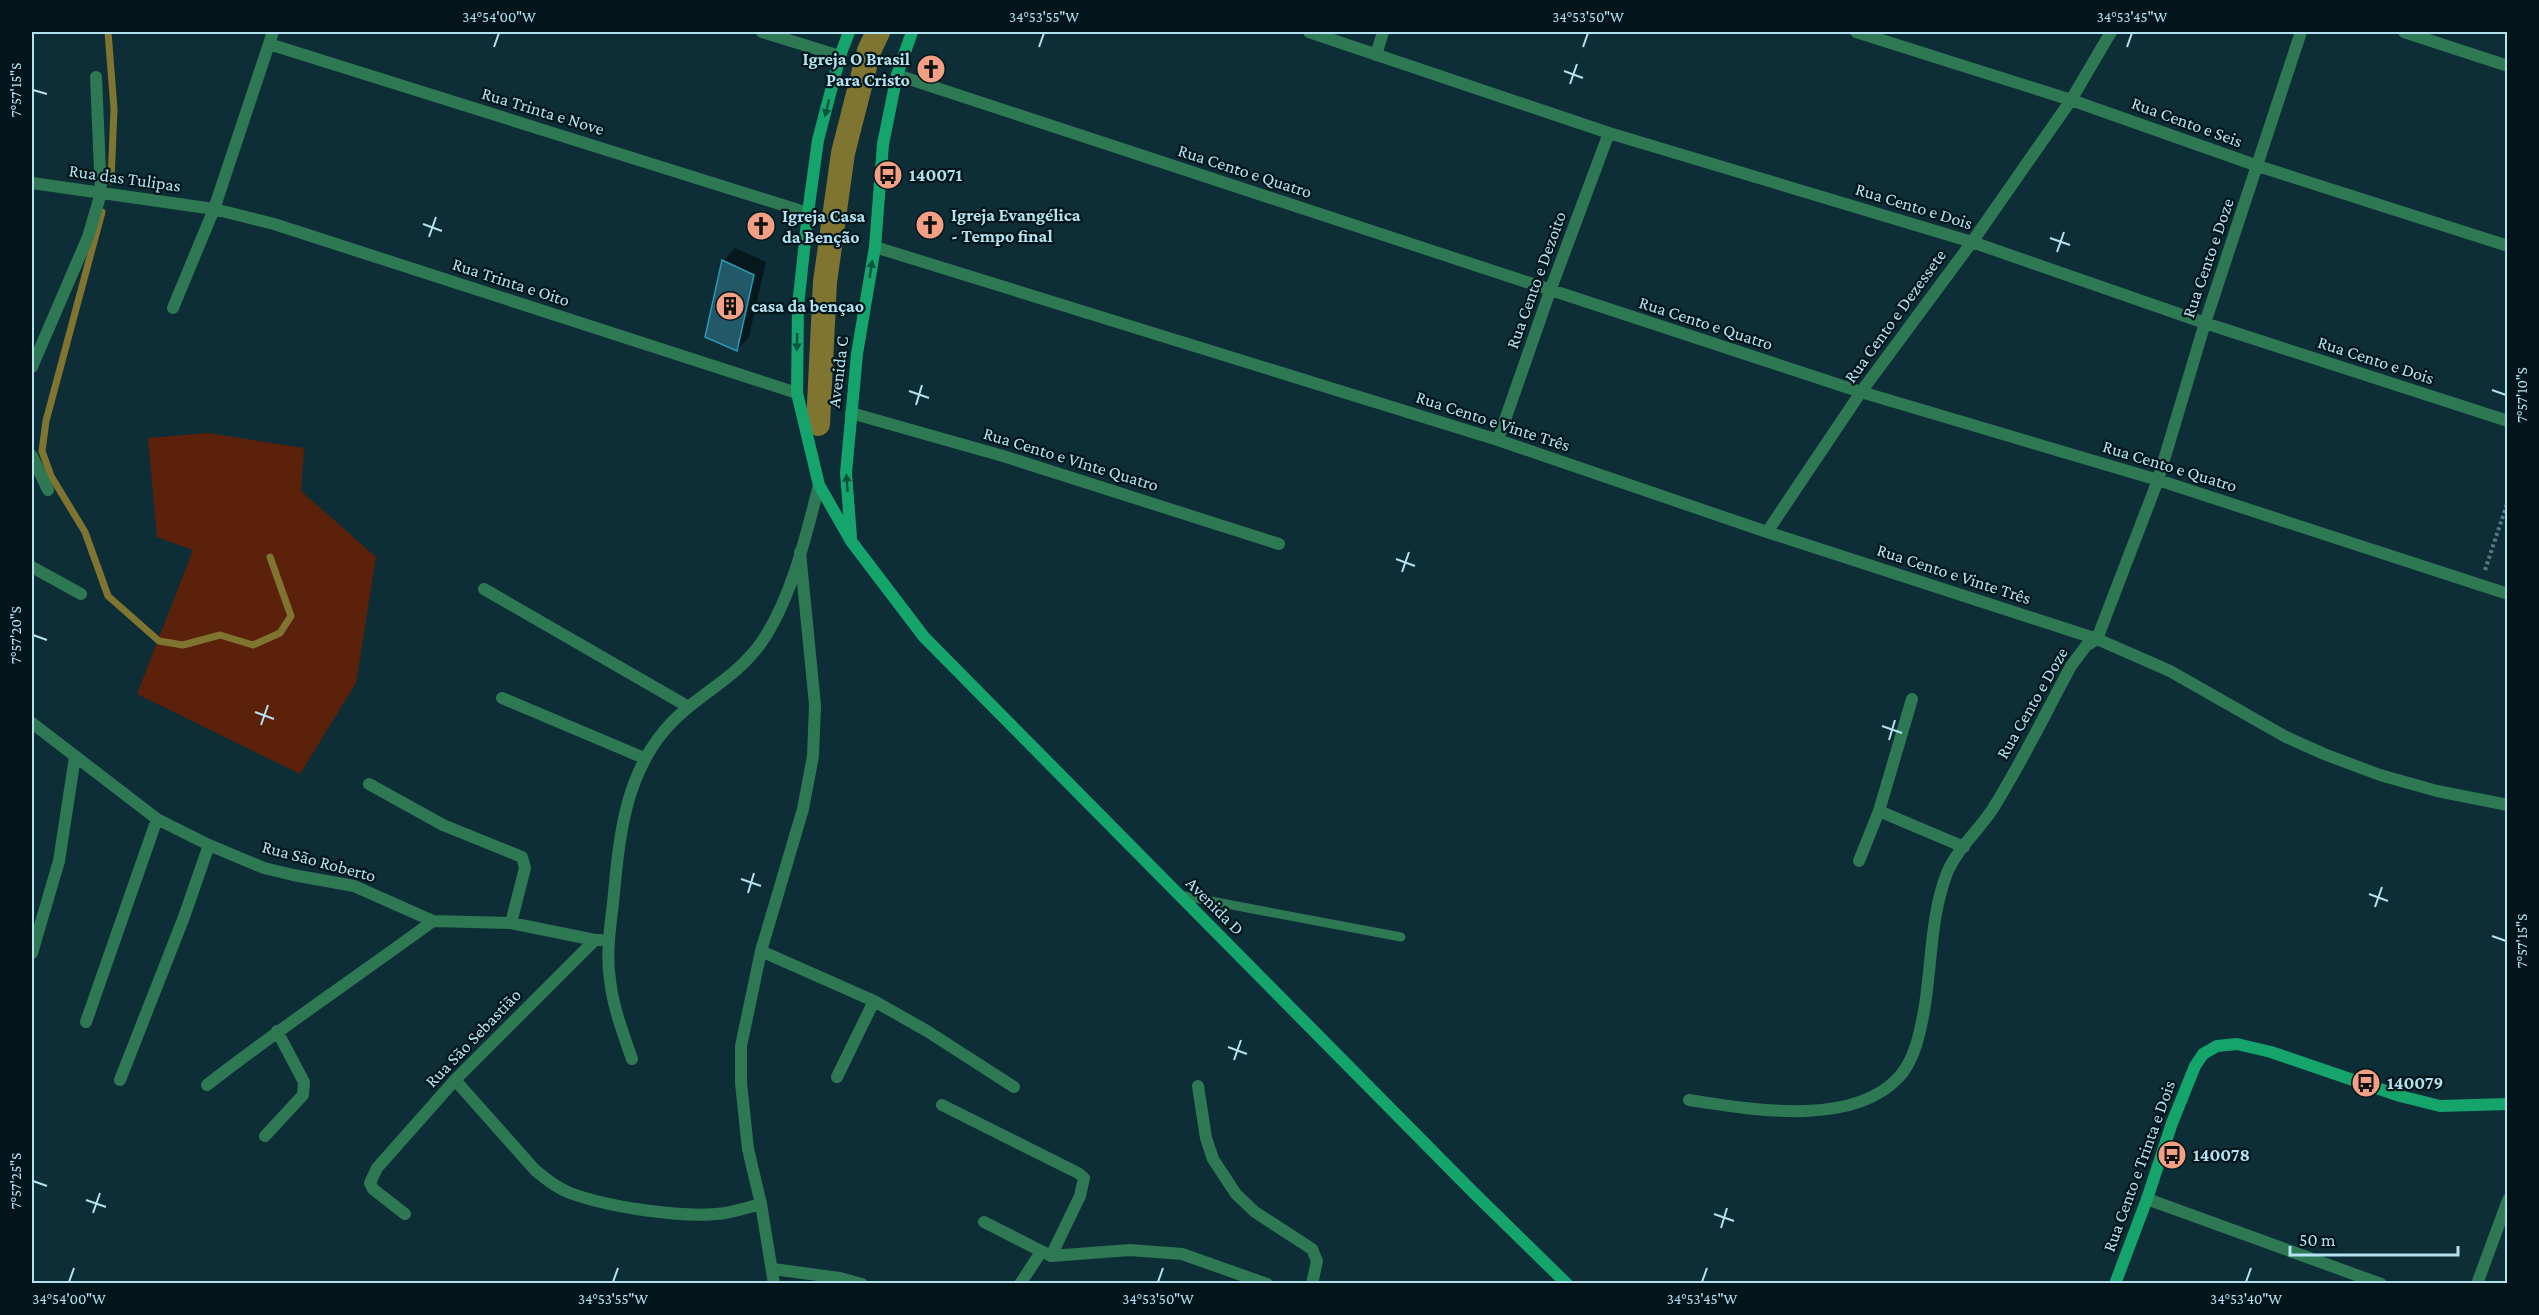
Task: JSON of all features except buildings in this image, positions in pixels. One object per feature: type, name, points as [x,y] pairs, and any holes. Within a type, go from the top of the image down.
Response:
[{"type":"main road","name":"Avenida D","points":[[849,32],[840,56],[819,141],[808,213],[798,306],[796,393],[819,485],[851,541],[924,637],[1473,1192],[1567,1284]]},
{"type":"main road","name":"Avenida C","points":[[851,541],[846,473],[857,354],[875,247],[883,144],[897,75],[912,32]]},
{"type":"main road","name":"Rua Cento e Trinta e Dois","points":[[2115,1284],[2172,1123],[2195,1066],[2204,1054],[2217,1046],[2237,1044],[2271,1052],[2400,1096],[2440,1106],[2508,1104]]},
{"type":"street","points":[[173,308],[214,208],[273,32]]},
{"type":"street","points":[[762,32],[840,56]]},
{"type":"street","name":"Rua Cento e Dois","points":[[1309,32],[1610,133],[1972,242],[2205,323],[2508,421]]},
{"type":"street","points":[[1376,55],[1383,32]]},
{"type":"street","name":"Rua Cento e Seis","points":[[1856,32],[2071,100],[2258,166],[2508,246]]},
{"type":"street","name":"Rua Cento e Dezessete","points":[[1767,532],[1861,392],[1972,242],[2071,100],[2111,32]]},
{"type":"street","name":"Rua Cento e Doze","points":[[1689,1100],[1749,1108],[1787,1110],[1856,1104],[1882,1092],[1899,1077],[1910,1061],[1924,1011],[1933,929],[1946,875],[1952,863],[1991,810],[2071,666],[2086,646],[2097,639],[2158,480],[2205,323],[2301,32]]},
{"type":"street","points":[[2404,32],[2508,66]]},
{"type":"street","name":"Rua Trinta e Nove","points":[[268,44],[808,213]]},
{"type":"street","name":"Rua Cento e Quatro","points":[[897,75],[1861,392],[2158,480],[2508,594]]},
{"type":"street","points":[[32,368],[84,247],[101,193],[96,77]]},
{"type":"street","name":"Rua Cento e Dezoito","points":[[1498,440],[1550,291],[1610,133]]},
{"type":"street","name":"Rua das Tulipas","points":[[32,183],[214,208]]},
{"type":"street","name":"Rua Trinta e Oito","points":[[214,208],[286,228],[796,393]]},
{"type":"street","name":"Rua Cento e Vinte Três","points":[[875,247],[1498,440],[1767,532],[2097,639],[2170,671],[2286,737],[2324,754],[2380,775],[2437,791],[2508,805]]},
{"type":"street","name":"Rua Cento e VInte Quatro","points":[[851,413],[1003,456],[1279,544]]},
{"type":"street","points":[[32,456],[48,490]]},
{"type":"street","points":[[632,1059],[617,1017],[609,979],[609,941],[620,832],[630,792],[644,758],[664,731],[687,706],[743,666],[762,642],[778,612],[800,552],[819,485]]},
{"type":"street","points":[[774,1284],[761,1204],[748,1149],[741,1083],[741,1046],[761,951],[803,809],[813,756],[814,705],[800,552]]},
{"type":"street","points":[[32,567],[81,594]]},
{"type":"street","points":[[484,589],[687,706]]},
{"type":"street","points":[[502,698],[644,758]]},
{"type":"street","points":[[1859,861],[1879,811],[1912,699]]},
{"type":"street","name":"Rua São Roberto","points":[[32,723],[157,819],[209,845],[264,868],[293,876],[354,886],[433,921],[511,923],[595,940]]},
{"type":"street","points":[[32,953],[59,861],[75,757]]},
{"type":"street","points":[[369,784],[443,825],[522,857],[525,868],[511,923]]},
{"type":"street","points":[[1879,811],[1964,847]]},
{"type":"street","points":[[86,1022],[120,932],[157,819]]},
{"type":"street","points":[[120,1080],[184,917],[209,845]]},
{"type":"street","points":[[207,1085],[277,1031],[325,1000],[433,921]]},
{"type":"street","points":[[595,940],[609,941]]},
{"type":"street","name":"Rua São Sebastião","points":[[405,1214],[373,1190],[370,1183],[377,1168],[455,1080],[595,940]]},
{"type":"street","points":[[761,951],[874,1001],[927,1031],[1014,1087]]},
{"type":"street","points":[[837,1077],[874,1001]]},
{"type":"street","points":[[265,1136],[303,1095],[304,1088],[304,1082],[277,1031]]},
{"type":"street","points":[[455,1080],[535,1170],[569,1193],[652,1211],[691,1214],[724,1213],[761,1204]]},
{"type":"street","points":[[1198,1086],[1206,1138],[1213,1159],[1236,1194],[1254,1212],[1312,1249],[1317,1261],[1312,1284]]},
{"type":"street","points":[[942,1105],[1084,1178],[1080,1196],[1046,1254],[1020,1284]]},
{"type":"street","points":[[2147,1199],[2381,1284]]},
{"type":"street","points":[[2477,1284],[2508,1200]]},
{"type":"street","points":[[984,1222],[1046,1254],[1130,1250],[1182,1254],[1267,1284]]},
{"type":"street","points":[[773,1269],[840,1278],[862,1284]]},
{"type":"lane","points":[[1179,895],[1401,937]]},
{"type":"path","points":[[2480,585],[2508,501]]},
{"type":"shaded area","points":[[208,433],[304,448],[301,491],[376,557],[356,683],[300,774],[137,694],[193,550],[157,537],[148,438]]},
{"type":"waterway","points":[[108,32],[114,109],[111,181]]},
{"type":"waterway","points":[[818,424],[825,282],[843,153],[869,51],[878,32]]},
{"type":"waterway","points":[[102,212],[46,421],[42,451],[51,476],[85,532],[108,596],[159,641],[183,645],[220,635],[253,645],[280,633],[291,616],[270,557]]},
{"type":"place","name":"Igreja O Brasil Para Cristo","points":[[931,69]]},
{"type":"place","name":"140071","points":[[888,175]]},
{"type":"place","name":"Igreja Evangélica - Tempo final","points":[[930,225]]},
{"type":"place","name":"Igreja Casa da Benção","points":[[761,226]]},
{"type":"place","name":"casa da bençao","points":[[730,306]]},
{"type":"place","name":"140079","points":[[2366,1083]]},
{"type":"place","name":"140078","points":[[2172,1155]]}]
